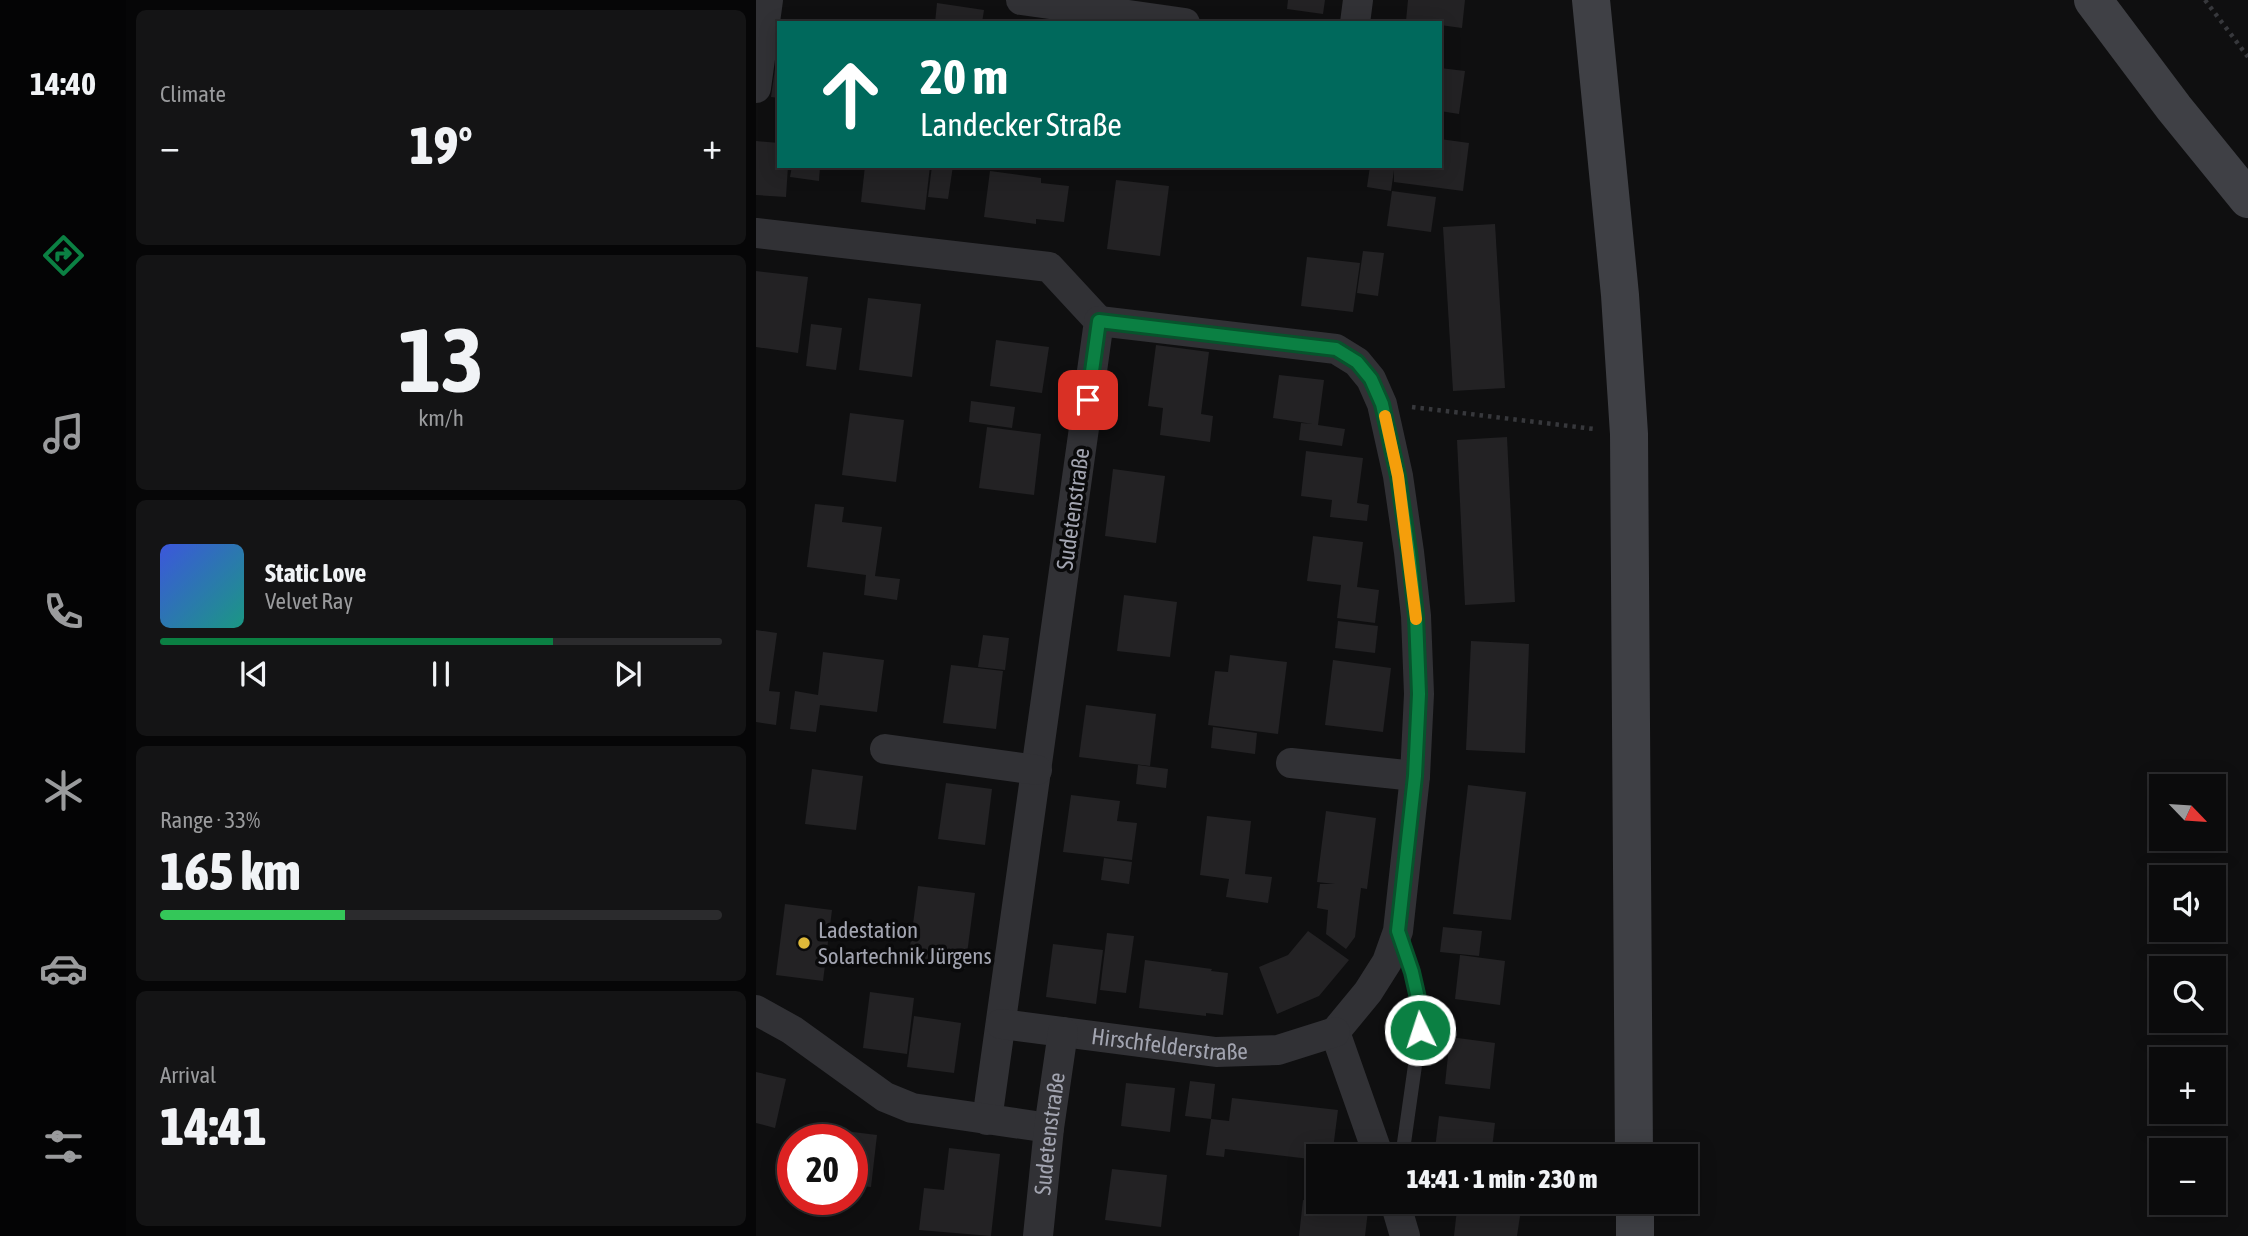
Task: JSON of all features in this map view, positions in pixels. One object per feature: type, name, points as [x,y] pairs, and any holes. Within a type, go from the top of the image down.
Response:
[{"type":"street","points":[[756,88],[768,0]]},
{"type":"street","points":[[1021,0],[1169,21]]},
{"type":"street","points":[[1355,21],[1358,0]]},
{"type":"street","points":[[1591,0],[1620,295],[1629,434],[1634,1144]]},
{"type":"street","points":[[2093,0],[2248,199]]},
{"type":"street","points":[[756,233],[1049,267],[1099,321],[1336,349],[1357,362],[1371,379],[1382,404],[1398,476],[1416,616],[1419,694],[1415,776],[1398,931],[1387,962],[1368,992],[1335,1032],[1374,1144]]},
{"type":"street","name":"Sudetenstraße","points":[[987,1119],[1099,321]]},
{"type":"street","points":[[885,749],[1037,770]]},
{"type":"street","points":[[1290,763],[1415,776]]},
{"type":"street","points":[[756,1010],[792,1030],[885,1097],[912,1108],[1049,1128]]},
{"type":"street","name":"Hirschfelderstraße","points":[[1001,1024],[1216,1052],[1249,1053],[1278,1050],[1335,1032]]},
{"type":"street","name":"Sudetenstraße","points":[[1038,1236],[1049,1128],[1063,1032]]},
{"type":"street","points":[[1399,1214],[1405,1236]]},
{"type":"street","points":[[1635,1214],[1635,1236]]},
{"type":"lane","points":[[1398,931],[1420,1007],[1420,1030],[1404,1144]]},
{"type":"path","points":[[2205,0],[2248,57]]},
{"type":"path","points":[[1382,404],[1602,429]]},
{"type":"building","points":[[1288,0],[1325,0],[1323,14],[1287,9]]},
{"type":"building","points":[[1408,0],[1465,0],[1462,28],[1442,25],[1442,21],[1406,21]]},
{"type":"building","points":[[937,3],[984,10],[982,21],[935,21]]},
{"type":"building","points":[[777,55],[777,98],[771,97]]},
{"type":"building","points":[[1442,68],[1465,71],[1459,114],[1442,111]]},
{"type":"building","points":[[1442,139],[1469,143],[1463,191],[1394,182],[1394,170],[1391,191],[1367,187],[1370,168],[1442,168]]},
{"type":"building","points":[[756,141],[777,143],[777,168],[788,168],[786,197],[756,195]]},
{"type":"building","points":[[792,168],[820,168],[819,181],[790,177]]},
{"type":"building","points":[[865,168],[930,168],[925,210],[861,202]]},
{"type":"building","points":[[932,168],[953,168],[948,199],[928,197]]},
{"type":"building","points":[[990,171],[1041,178],[1041,183],[1069,186],[1064,222],[1036,219],[1036,224],[984,217]]},
{"type":"building","points":[[1116,180],[1169,186],[1160,256],[1107,249]]},
{"type":"building","points":[[1392,191],[1436,197],[1431,232],[1387,226]]},
{"type":"building","points":[[1495,224],[1505,388],[1453,391],[1443,227]]},
{"type":"building","points":[[1363,251],[1384,253],[1378,296],[1357,293]]},
{"type":"building","points":[[1307,257],[1360,263],[1353,312],[1301,306]]},
{"type":"building","points":[[756,271],[808,277],[798,353],[756,347]]},
{"type":"building","points":[[868,298],[921,304],[912,377],[859,370]]},
{"type":"building","points":[[811,324],[842,328],[836,370],[806,366]]},
{"type":"building","points":[[996,340],[1049,347],[1042,393],[990,386]]},
{"type":"building","points":[[1156,345],[1209,352],[1201,414],[1213,416],[1210,442],[1160,435],[1163,408],[1148,406]]},
{"type":"building","points":[[1279,375],[1324,380],[1318,425],[1345,429],[1342,446],[1299,440],[1301,423],[1313,424],[1273,418]]},
{"type":"building","points":[[971,401],[1015,407],[1012,428],[969,422]]},
{"type":"building","points":[[850,413],[904,420],[896,482],[842,475]]},
{"type":"building","points":[[987,427],[1041,434],[1034,495],[979,488]]},
{"type":"building","points":[[1507,437],[1515,602],[1465,605],[1457,440]]},
{"type":"building","points":[[1306,451],[1363,458],[1357,503],[1369,505],[1367,521],[1330,517],[1332,500],[1301,496]]},
{"type":"building","points":[[1113,469],[1165,476],[1156,543],[1105,536]]},
{"type":"building","points":[[815,504],[844,507],[842,522],[882,527],[875,576],[900,579],[897,600],[864,595],[866,575],[807,567]]},
{"type":"building","points":[[1313,536],[1363,542],[1357,587],[1379,590],[1375,623],[1337,618],[1341,585],[1307,581]]},
{"type":"building","points":[[1124,595],[1177,602],[1170,657],[1117,651]]},
{"type":"building","points":[[1338,621],[1378,626],[1375,653],[1335,648]]},
{"type":"building","points":[[756,630],[777,633],[769,691],[780,692],[776,725],[756,722]]},
{"type":"building","points":[[983,635],[1009,638],[1005,670],[978,667]]},
{"type":"building","points":[[1471,641],[1529,644],[1525,753],[1466,750]]},
{"type":"building","points":[[823,652],[884,660],[877,712],[820,705],[816,732],[790,729],[795,691],[818,695]]},
{"type":"building","points":[[1230,655],[1287,662],[1278,734],[1208,725],[1215,671],[1228,672]]},
{"type":"building","points":[[1333,660],[1391,668],[1383,732],[1325,725]]},
{"type":"building","points":[[951,665],[1003,671],[996,729],[943,723]]},
{"type":"building","points":[[1086,705],[1156,714],[1150,766],[1079,757]]},
{"type":"building","points":[[1213,727],[1257,733],[1255,754],[1211,748]]},
{"type":"building","points":[[1138,765],[1168,769],[1166,788],[1136,784]]},
{"type":"building","points":[[812,769],[863,776],[856,830],[805,824]]},
{"type":"building","points":[[946,783],[992,789],[985,845],[938,839]]},
{"type":"building","points":[[1468,785],[1526,792],[1511,920],[1453,914]]},
{"type":"building","points":[[1071,795],[1120,801],[1117,821],[1137,823],[1132,860],[1063,852]]},
{"type":"building","points":[[1326,811],[1376,818],[1367,889],[1361,888],[1355,937],[1346,949],[1326,934],[1328,910],[1317,908],[1320,884],[1335,884],[1317,882]]},
{"type":"building","points":[[1207,816],[1251,821],[1245,874],[1272,877],[1268,903],[1226,897],[1229,879],[1200,875]]},
{"type":"building","points":[[1104,858],[1132,862],[1129,884],[1101,880]]},
{"type":"building","points":[[918,886],[975,893],[965,969],[908,962]]},
{"type":"building","name":"Ladestation Solartechnik Jürgens","points":[[785,904],[832,910],[823,981],[776,975]]},
{"type":"building","points":[[1443,927],[1482,931],[1479,956],[1440,952]]},
{"type":"building","points":[[1308,931],[1349,960],[1319,996],[1277,1014],[1259,967],[1288,955]]},
{"type":"building","points":[[1107,933],[1134,936],[1126,993],[1100,990]]},
{"type":"building","points":[[1053,944],[1103,950],[1096,1004],[1046,997]]},
{"type":"building","points":[[1460,955],[1505,961],[1500,1005],[1455,999]]},
{"type":"building","points":[[1145,960],[1228,973],[1223,1015],[1206,1013],[1206,1016],[1139,1008]]},
{"type":"building","points":[[870,992],[914,998],[907,1054],[863,1048]]},
{"type":"building","points":[[914,1016],[961,1023],[954,1073],[907,1067]]},
{"type":"building","points":[[1450,1037],[1495,1043],[1490,1089],[1445,1084]]},
{"type":"building","points":[[756,1072],[786,1079],[775,1128],[756,1123]]},
{"type":"building","points":[[1190,1081],[1215,1084],[1211,1119],[1185,1116]]},
{"type":"building","points":[[1126,1083],[1175,1088],[1170,1132],[1121,1126]]},
{"type":"building","points":[[1232,1098],[1338,1110],[1334,1144],[1306,1144],[1306,1159],[1225,1149],[1224,1157],[1206,1155],[1211,1119],[1229,1121]]},
{"type":"building","points":[[1439,1116],[1495,1123],[1493,1144],[1436,1144]]},
{"type":"building","points":[[868,1134],[877,1135],[871,1187],[868,1187]]},
{"type":"building","points":[[949,1148],[1000,1154],[991,1236],[919,1230],[924,1188],[944,1190]]},
{"type":"building","points":[[1112,1169],[1167,1175],[1161,1227],[1105,1220]]},
{"type":"building","points":[[1303,1200],[1306,1200],[1306,1214],[1368,1214],[1365,1236],[1299,1236]]},
{"type":"building","points":[[1456,1214],[1520,1216],[1517,1236],[1454,1236]]},
{"type":"slow traffic","points":[[1385,416],[1398,476],[1416,619]]},
{"type":"place","name":"Ladestation Solartechnik Jürgens","points":[[804,943]]},
{"type":"route","points":[[1088,400],[1099,321],[1336,349],[1357,362],[1371,379],[1382,404],[1398,476],[1416,616],[1419,694],[1415,776],[1398,931],[1420,1007],[1420,1030]]}]
